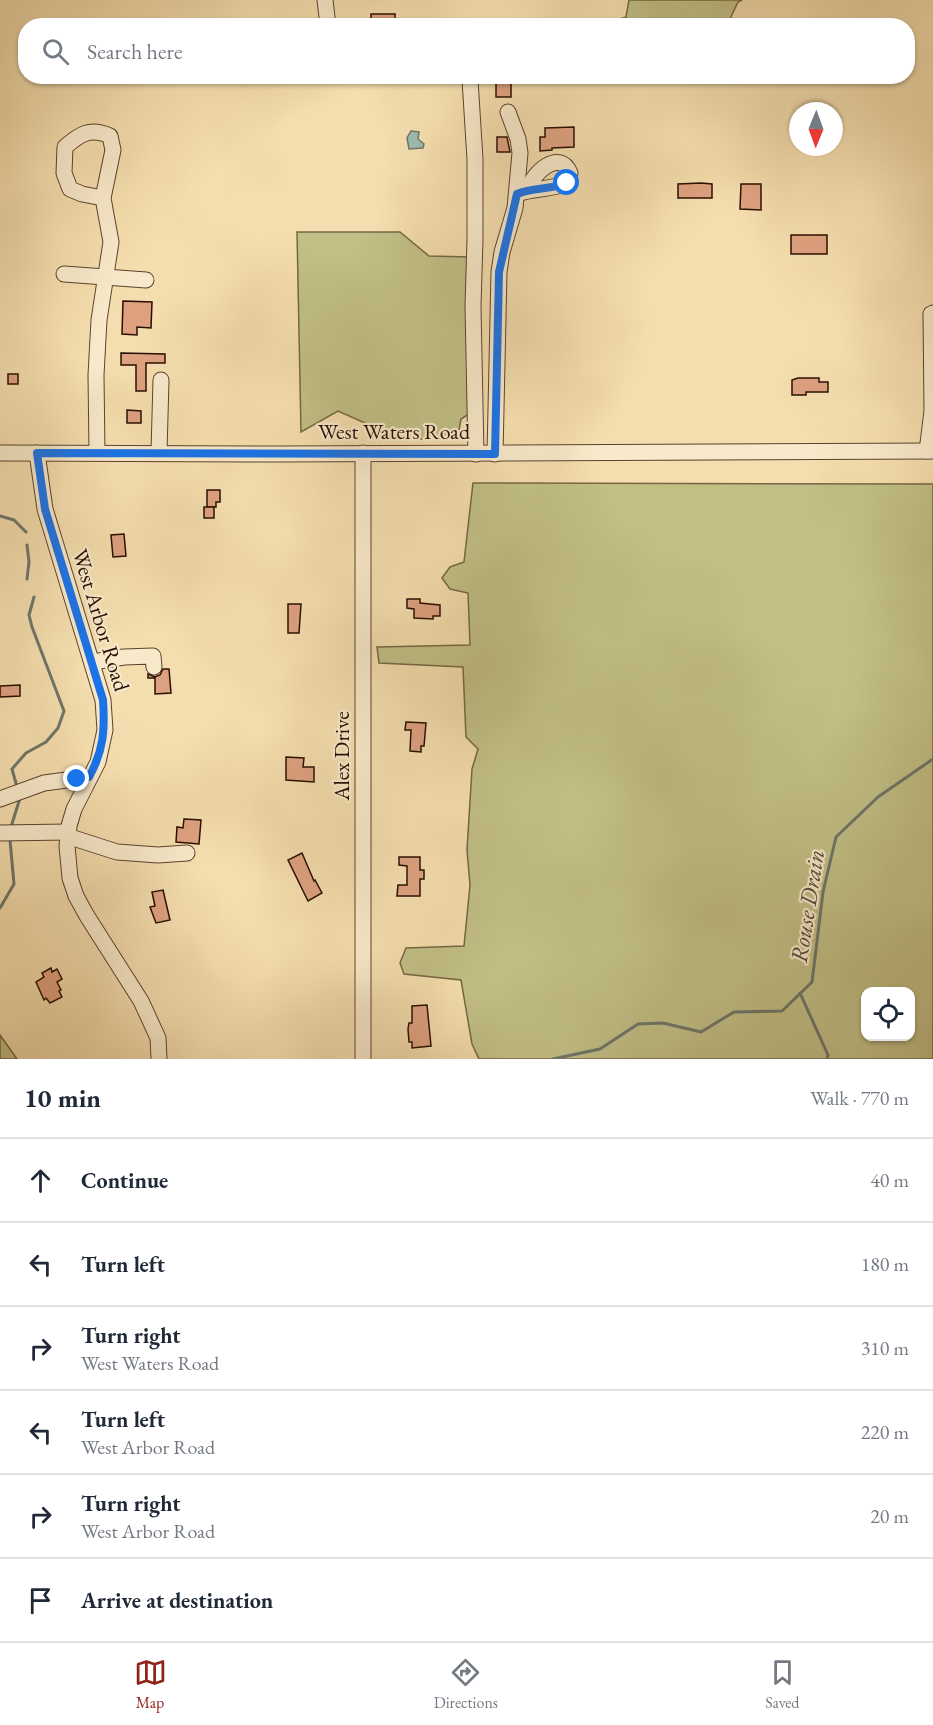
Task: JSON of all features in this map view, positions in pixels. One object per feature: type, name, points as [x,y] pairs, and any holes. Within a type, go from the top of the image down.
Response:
[{"type":"street","points":[[325,0],[326,18]]},
{"type":"street","points":[[470,84],[476,159],[473,306],[476,454]]},
{"type":"street","points":[[495,454],[497,288],[502,252],[522,192],[520,146],[508,112]]},
{"type":"street","points":[[97,453],[96,375],[99,320],[111,242],[103,198],[113,150],[110,136],[98,131],[79,136],[65,147],[64,172],[70,189],[103,198]]},
{"type":"street","points":[[64,274],[146,280]]},
{"type":"street","points":[[930,452],[931,314],[933,313]]},
{"type":"street","points":[[159,453],[161,380]]},
{"type":"street","name":"West Waters Road","points":[[0,453],[930,452]]},
{"type":"street","name":"West Arbor Road","points":[[37,453],[45,509],[103,700],[105,730],[98,762],[74,808],[68,834],[70,878],[76,896],[87,916],[141,1001],[158,1038],[159,1059]]},
{"type":"street","name":"Alex Drive","points":[[363,453],[363,1059]]},
{"type":"street","points":[[93,662],[124,657],[153,656],[154,667]]},
{"type":"street","points":[[0,799],[44,783],[89,777]]},
{"type":"street","points":[[0,833],[68,834],[98,847],[117,852],[158,855],[188,853]]},
{"type":"shaded area","points":[[629,0],[742,0],[738,2],[730,18],[623,18],[626,17]]},
{"type":"shaded area","points":[[297,232],[400,232],[429,256],[470,257],[469,414],[461,419],[459,430],[430,439],[401,439],[338,411],[301,432]]},
{"type":"shaded area","points":[[473,483],[933,484],[933,1059],[479,1059],[472,1044],[461,980],[404,974],[400,963],[406,948],[464,946],[470,885],[467,850],[472,769],[478,749],[466,737],[463,667],[379,663],[377,647],[470,645],[468,593],[450,589],[442,578],[450,567],[464,562]]},
{"type":"shaded area","points":[[0,1035],[17,1059],[0,1059]]},
{"type":"water","points":[[411,131],[419,132],[418,139],[424,144],[423,148],[409,149],[407,138]]},
{"type":"building","points":[[371,14],[395,14],[395,18],[371,18]]},
{"type":"building","points":[[496,84],[511,84],[511,97],[496,97]]},
{"type":"building","points":[[574,127],[574,147],[540,151],[540,137],[545,137],[545,128]]},
{"type":"building","points":[[497,137],[507,137],[510,152],[497,152]]},
{"type":"building","points":[[678,184],[712,184],[712,198],[678,198]]},
{"type":"building","points":[[741,184],[761,184],[761,210],[740,209]]},
{"type":"building","points":[[791,235],[827,235],[827,254],[791,254]]},
{"type":"building","points":[[123,301],[152,302],[151,328],[137,327],[137,335],[122,334]]},
{"type":"building","points":[[121,353],[165,354],[165,363],[146,363],[146,391],[136,391],[136,365],[121,365]]},
{"type":"building","points":[[8,374],[18,374],[18,384],[8,384]]},
{"type":"building","points":[[819,378],[819,382],[828,382],[828,392],[806,392],[806,395],[792,395],[792,380]]},
{"type":"building","points":[[127,410],[141,411],[141,423],[127,423]]},
{"type":"building","points":[[207,490],[220,490],[220,502],[216,502],[216,507],[207,507]]},
{"type":"building","points":[[204,507],[214,507],[214,518],[204,518]]},
{"type":"building","points":[[124,534],[126,556],[113,557],[111,535]]},
{"type":"building","points":[[407,599],[420,599],[420,603],[440,605],[440,616],[433,616],[433,619],[414,618],[414,609],[407,608]]},
{"type":"building","points":[[288,604],[301,604],[299,633],[288,633]]},
{"type":"building","points":[[163,669],[169,669],[171,693],[155,694],[155,678],[148,678],[148,674],[155,677],[160,675]]},
{"type":"building","points":[[20,685],[20,696],[0,697],[0,686]]},
{"type":"building","points":[[406,722],[426,723],[424,746],[421,746],[421,752],[410,751],[411,730],[405,730]]},
{"type":"building","points":[[286,757],[304,758],[303,767],[314,767],[314,782],[286,780]]},
{"type":"building","points":[[184,819],[201,820],[199,844],[176,842],[177,827],[183,828]]},
{"type":"building","points":[[302,853],[322,893],[308,901],[288,860]]},
{"type":"building","points":[[399,857],[420,857],[420,870],[424,870],[424,879],[420,879],[420,896],[397,896],[398,885],[407,885],[407,866],[399,865]]},
{"type":"building","points":[[163,890],[170,920],[156,923],[150,907],[155,906],[152,892]]},
{"type":"building","points":[[51,968],[52,972],[57,969],[62,979],[57,982],[62,997],[50,1003],[46,998],[44,1000],[36,982],[44,977],[42,973]]},
{"type":"building","points":[[427,1005],[431,1046],[412,1048],[408,1029],[409,1023],[412,1023],[412,1006]]},
{"type":"waterway","points":[[0,516],[14,520],[26,532]]},
{"type":"waterway","points":[[27,545],[29,562],[27,579]]},
{"type":"waterway","points":[[17,787],[12,769],[26,753],[46,742],[58,728],[64,711],[32,627],[29,615],[34,597]]},
{"type":"waterway","name":"Rouse Drain","points":[[553,1059],[600,1049],[638,1024],[663,1023],[701,1032],[734,1012],[782,1011],[812,982],[823,892],[836,837],[878,797],[933,759]]},
{"type":"waterway","points":[[11,827],[20,798]]},
{"type":"waterway","points":[[0,908],[14,884],[10,840]]},
{"type":"waterway","name":"Rouse Drain","points":[[800,993],[828,1055],[827,1059]]},
{"type":"route","points":[[77,779],[89,777],[98,762],[105,730],[103,700],[45,509],[37,453],[495,454],[499,272],[517,194],[534,189],[556,188],[567,183]]}]
